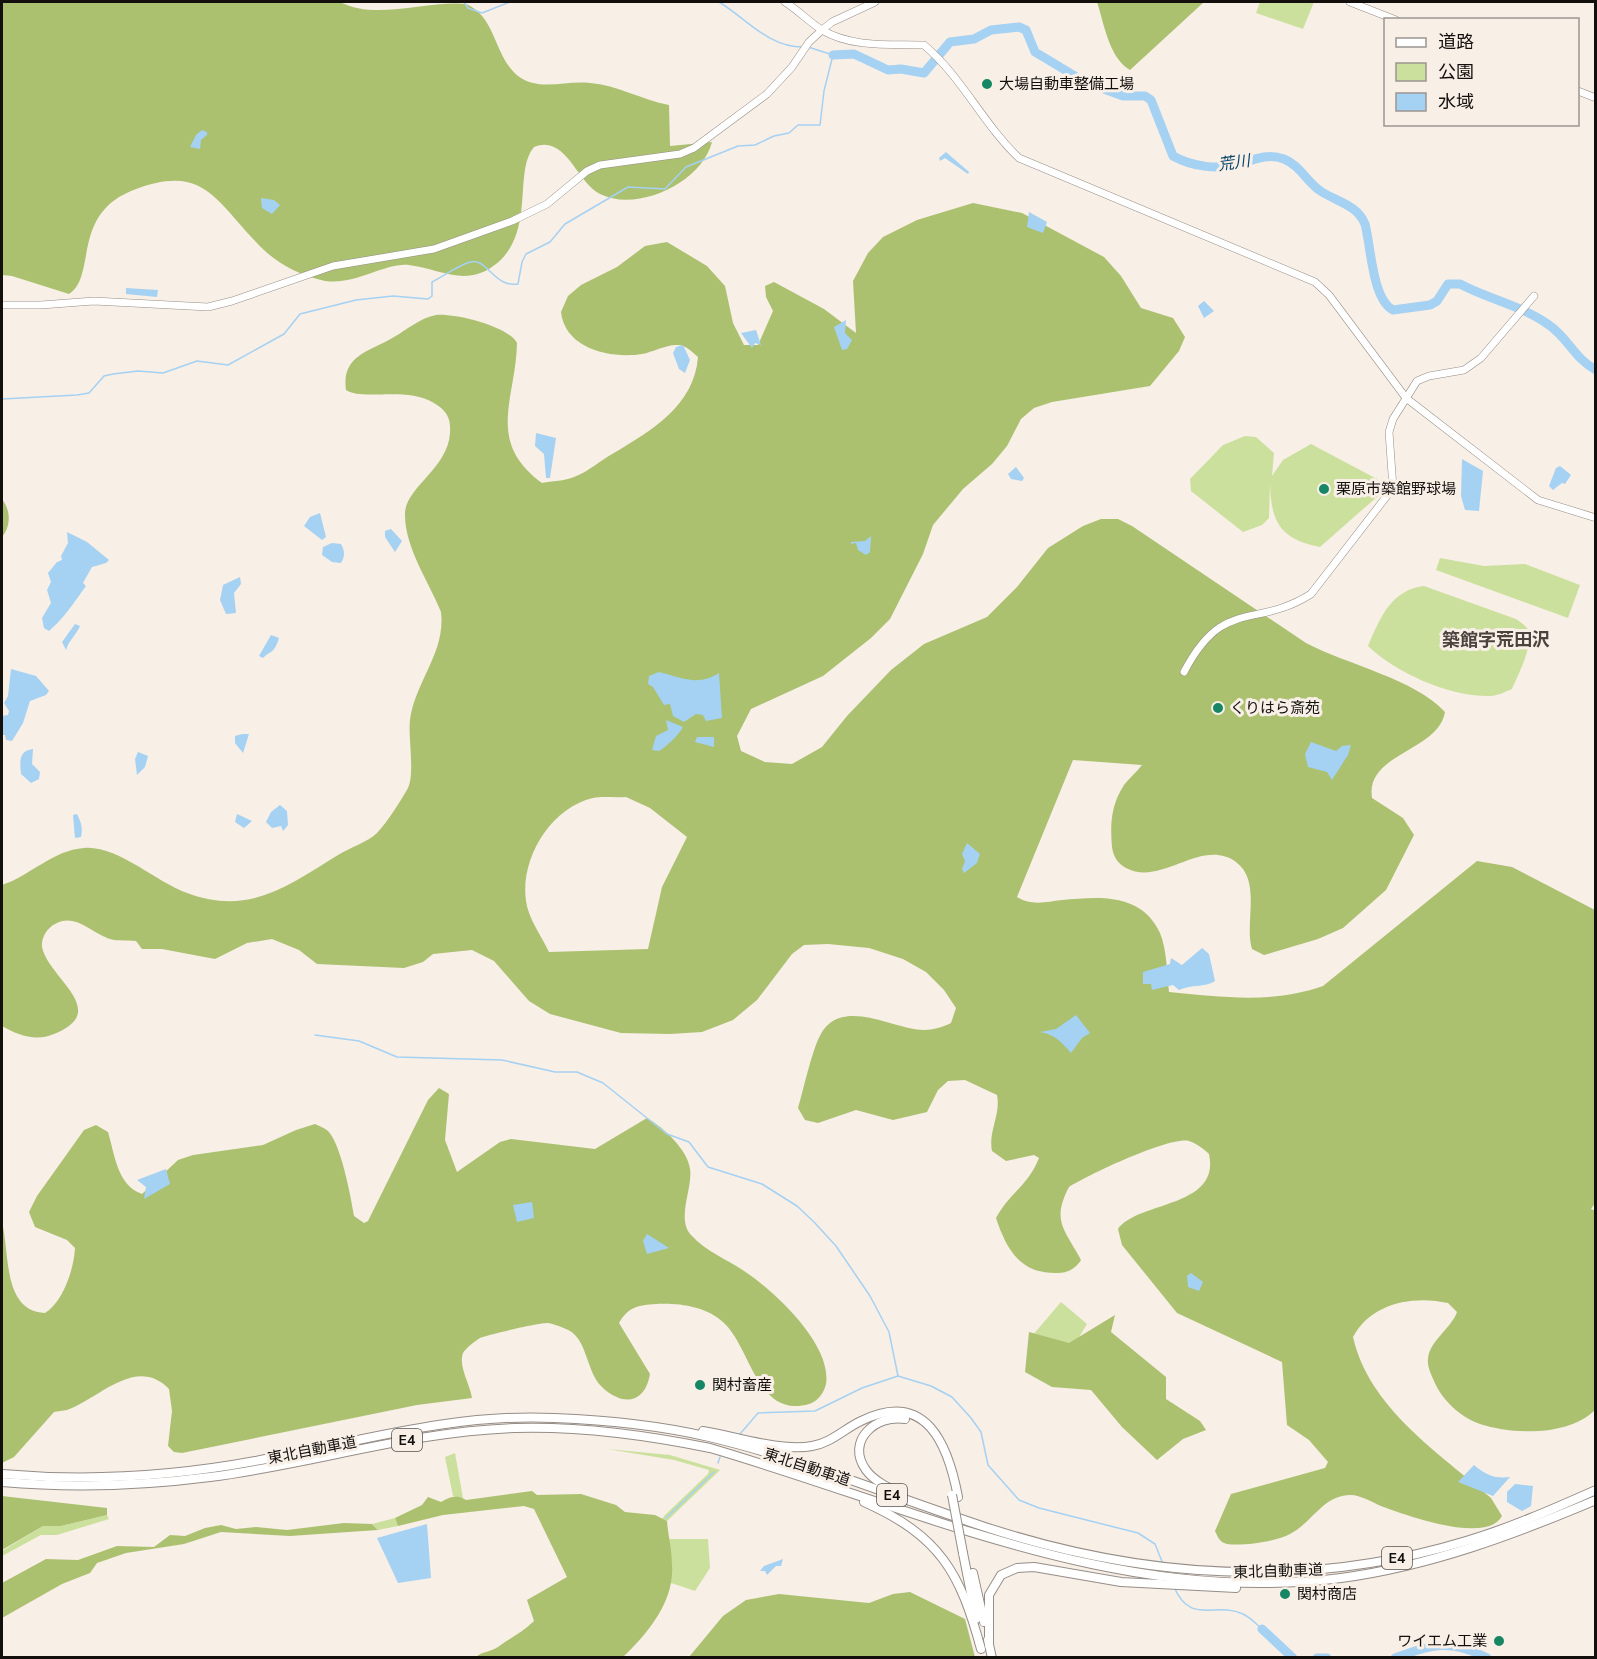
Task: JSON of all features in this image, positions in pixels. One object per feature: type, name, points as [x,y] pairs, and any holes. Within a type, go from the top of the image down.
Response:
[{"type":"highway","points":[[625,1424],[704,1431],[782,1445],[811,1447],[829,1441],[861,1421],[878,1414],[895,1412],[910,1414],[935,1430],[945,1445],[984,1651]]},
{"type":"highway","name":"東北自動車道","points":[[2,1474],[85,1479],[165,1474],[267,1459],[477,1419],[550,1417],[669,1429],[731,1443],[1065,1551],[1160,1568],[1288,1573],[1371,1563],[1466,1541],[1530,1518],[1596,1490]]},
{"type":"highway","points":[[920,1504],[878,1481],[863,1465],[860,1456],[861,1440],[876,1422],[890,1418],[903,1418],[928,1431],[942,1453],[955,1496]]},
{"type":"highway","name":"東北自動車道","points":[[2,1482],[84,1487],[166,1482],[212,1477],[410,1439],[466,1432],[549,1428],[672,1440],[710,1449],[1021,1548],[1165,1581],[1224,1588],[1306,1582],[1373,1573],[1428,1561],[1500,1539],[1596,1500]]},
{"type":"highway","points":[[809,1479],[891,1515],[927,1540],[951,1569],[968,1606],[984,1651],[992,1658]]},
{"type":"highway","points":[[984,1651],[989,1595],[1001,1575],[1017,1568],[1034,1567],[1121,1582],[1165,1581]]},
{"type":"street","points":[[785,2],[822,30],[838,37],[862,42],[924,45],[1002,142],[1019,158],[1315,282],[1329,295],[1406,398],[1538,500],[1596,518]]},
{"type":"street","points":[[2,305],[41,306],[94,301],[208,307],[252,295],[333,266],[434,249],[512,221],[547,204],[587,171],[600,165],[680,153],[694,148],[767,94],[792,67],[805,47],[822,30],[832,22],[875,2]]},
{"type":"street","points":[[1350,2],[1391,18]]},
{"type":"street","points":[[1579,91],[1596,98]]},
{"type":"street","points":[[1184,672],[1194,652],[1209,633],[1229,620],[1298,602],[1318,585],[1393,488],[1389,432],[1393,419],[1417,381],[1429,376],[1464,370],[1481,358],[1534,296]]},
{"type":"green space","points":[[2,2],[340,2],[370,10],[466,4],[483,18],[510,68],[526,81],[544,84],[581,82],[600,84],[669,105],[670,146],[712,142],[696,170],[682,181],[666,190],[632,200],[615,199],[600,194],[584,180],[563,153],[555,147],[545,145],[534,147],[525,171],[516,236],[508,251],[496,264],[485,271],[464,276],[400,265],[344,281],[321,280],[294,270],[270,255],[204,189],[190,183],[174,181],[155,183],[131,191],[112,202],[100,215],[92,230],[82,274],[77,285],[69,294],[2,275]]},
{"type":"green space","points":[[1097,2],[1204,2],[1130,70],[1112,49]]},
{"type":"green space","points":[[1260,2],[1314,2],[1303,29],[1256,13]]},
{"type":"green space","points":[[973,203],[1022,213],[1104,257],[1121,276],[1141,308],[1173,318],[1185,337],[1179,351],[1150,386],[1052,402],[1034,408],[1021,419],[1007,446],[992,464],[963,489],[933,525],[923,554],[890,619],[871,638],[823,676],[751,709],[737,736],[741,751],[765,762],[792,764],[822,747],[847,716],[891,670],[924,644],[987,617],[1017,587],[1048,548],[1083,526],[1101,519],[1118,519],[1132,526],[1306,643],[1399,681],[1432,700],[1445,712],[1440,725],[1430,736],[1379,771],[1373,783],[1372,798],[1403,818],[1414,835],[1386,890],[1343,928],[1318,939],[1264,955],[1252,949],[1248,880],[1244,870],[1236,862],[1223,856],[1209,855],[1195,858],[1153,872],[1140,872],[1121,864],[1115,857],[1112,847],[1111,823],[1114,807],[1124,785],[1142,765],[1073,760],[1017,897],[1034,902],[1104,898],[1130,904],[1142,910],[1160,933],[1169,992],[1247,998],[1304,992],[1323,986],[1477,861],[1512,867],[1595,910],[1596,1202],[1591,1209],[1596,1211],[1595,1410],[1584,1419],[1571,1425],[1540,1431],[1494,1428],[1473,1421],[1459,1412],[1442,1395],[1428,1364],[1432,1346],[1457,1312],[1448,1303],[1421,1300],[1394,1304],[1371,1316],[1353,1337],[1361,1362],[1374,1386],[1390,1407],[1429,1446],[1491,1498],[1502,1516],[1493,1524],[1480,1528],[1445,1525],[1426,1521],[1351,1495],[1341,1496],[1325,1504],[1298,1529],[1284,1537],[1259,1543],[1227,1544],[1220,1541],[1215,1531],[1231,1494],[1325,1468],[1328,1462],[1309,1440],[1287,1425],[1282,1362],[1177,1313],[1122,1245],[1118,1229],[1128,1220],[1191,1194],[1203,1185],[1209,1172],[1209,1154],[1200,1146],[1189,1141],[1165,1144],[1110,1166],[1069,1187],[1061,1209],[1062,1225],[1081,1260],[1071,1270],[1062,1273],[1045,1272],[1025,1265],[1005,1241],[996,1218],[1030,1176],[1039,1158],[1034,1155],[1006,1161],[992,1151],[997,1095],[965,1080],[948,1081],[938,1090],[927,1112],[893,1120],[856,1110],[818,1123],[805,1120],[798,1108],[816,1045],[824,1029],[834,1020],[846,1016],[859,1016],[924,1030],[951,1023],[956,1008],[944,990],[926,972],[903,959],[869,948],[828,944],[804,945],[792,954],[757,1000],[733,1020],[702,1032],[621,1033],[550,1014],[529,1001],[494,961],[472,950],[433,954],[423,962],[404,968],[317,964],[299,950],[272,939],[247,943],[215,959],[162,949],[142,949],[136,941],[108,939],[75,921],[68,920],[49,928],[42,947],[47,959],[72,994],[77,1005],[77,1015],[70,1025],[47,1036],[20,1035],[2,1026],[2,885],[62,853],[84,848],[110,852],[187,893],[209,899],[230,901],[249,899],[285,887],[373,836],[390,817],[408,788],[411,774],[410,720],[413,706],[435,654],[441,627],[441,612],[413,552],[405,515],[411,496],[442,457],[447,446],[450,423],[442,409],[423,398],[399,394],[353,393],[346,390],[348,368],[353,361],[368,350],[430,316],[467,318],[503,331],[517,343],[508,418],[509,435],[514,451],[525,467],[542,483],[567,479],[589,469],[643,435],[669,415],[689,389],[698,357],[681,345],[646,353],[617,355],[591,349],[580,343],[564,325],[561,312],[568,296],[581,285],[617,267],[645,246],[667,242],[707,266],[725,286],[733,323],[744,345],[758,345],[773,311],[766,297],[765,286],[774,282],[824,309],[856,333],[853,281],[868,253],[883,237],[917,220]],"holes":[[[626,797],[650,808],[687,837],[662,887],[648,949],[549,952],[532,921],[526,901],[525,885],[528,869],[541,837],[564,812],[593,798]]]},
{"type":"green space","points":[[1245,436],[1256,437],[1274,453],[1272,476],[1283,460],[1311,444],[1377,479],[1378,496],[1320,547],[1295,539],[1280,526],[1272,508],[1270,483],[1269,518],[1262,525],[1243,532],[1191,491],[1190,479],[1223,445]]},
{"type":"green space","points":[[2,499],[9,518],[2,537]]},
{"type":"green space","points":[[1440,558],[1484,566],[1525,564],[1580,585],[1568,618],[1436,570]]},
{"type":"green space","points":[[1424,586],[1516,619],[1526,627],[1529,633],[1528,646],[1512,689],[1490,696],[1441,688],[1408,674],[1368,646],[1382,616],[1395,599],[1403,593]]},
{"type":"green space","points":[[439,1088],[449,1094],[445,1140],[457,1172],[500,1142],[511,1139],[595,1149],[647,1118],[660,1127],[680,1147],[688,1162],[690,1177],[685,1221],[691,1235],[718,1256],[759,1282],[800,1321],[820,1353],[826,1369],[826,1384],[820,1396],[809,1404],[792,1406],[778,1401],[766,1392],[733,1334],[717,1317],[692,1307],[650,1304],[630,1310],[619,1323],[650,1374],[643,1391],[638,1397],[631,1399],[617,1397],[601,1386],[576,1336],[559,1326],[543,1323],[480,1338],[466,1349],[463,1353],[462,1364],[472,1398],[417,1405],[182,1453],[174,1452],[168,1446],[172,1411],[169,1389],[156,1380],[144,1376],[118,1383],[79,1405],[54,1412],[14,1457],[2,1463],[2,1223],[10,1278],[15,1291],[21,1302],[31,1310],[45,1313],[62,1293],[72,1265],[75,1248],[67,1240],[35,1227],[29,1212],[37,1196],[84,1130],[96,1125],[108,1132],[122,1176],[127,1184],[142,1194],[178,1160],[193,1155],[263,1145],[315,1124],[327,1130],[333,1138],[345,1171],[354,1216],[364,1223],[368,1221],[428,1100]]},
{"type":"green space","points":[[1061,1302],[1087,1324],[1067,1357],[1032,1336]]},
{"type":"green space","points":[[1115,1315],[1111,1332],[1166,1377],[1166,1399],[1200,1421],[1206,1430],[1183,1439],[1157,1460],[1122,1427],[1091,1390],[1052,1387],[1025,1372],[1029,1332],[1069,1343]]},
{"type":"green space","points":[[607,1449],[670,1455],[720,1470],[667,1521],[662,1519],[708,1474],[709,1470],[674,1460]]},
{"type":"green space","points":[[455,1453],[463,1498],[453,1496],[445,1457]]},
{"type":"green space","points":[[532,1491],[537,1495],[581,1494],[616,1505],[625,1512],[655,1515],[667,1521],[672,1564],[669,1591],[650,1627],[623,1657],[476,1657],[495,1649],[530,1625],[534,1621],[527,1600],[567,1577],[534,1509],[524,1506],[443,1515],[398,1526],[395,1518],[422,1505],[428,1497],[441,1502],[454,1496],[466,1500]]},
{"type":"green space","points":[[2,1496],[107,1508],[107,1515],[61,1526],[43,1526],[2,1550]]},
{"type":"green space","points":[[107,1515],[109,1519],[57,1535],[41,1535],[2,1556],[2,1551],[43,1526],[61,1526]]},
{"type":"green space","points":[[395,1518],[398,1526],[378,1530],[372,1524]]},
{"type":"green space","points":[[344,1523],[372,1524],[378,1530],[290,1536],[221,1532],[184,1544],[126,1553],[97,1563],[90,1573],[62,1584],[2,1618],[2,1583],[46,1559],[78,1560],[117,1546],[154,1547],[170,1535],[185,1536],[205,1528],[221,1525],[236,1529],[256,1527],[287,1530]]},
{"type":"green space","points":[[669,1539],[708,1539],[710,1568],[695,1591],[671,1583],[672,1563]]},
{"type":"green space","points":[[910,1592],[965,1619],[975,1657],[689,1657],[723,1616],[746,1600],[779,1594],[869,1603],[893,1594]]},
{"type":"water","points":[[202,130],[207,132],[207,135],[201,140],[200,149],[190,147],[196,135]]},
{"type":"water","points":[[946,152],[969,172],[968,174],[945,158],[940,161],[939,158]]},
{"type":"water","points":[[261,198],[274,200],[280,205],[272,214],[262,208]]},
{"type":"water","points":[[1029,212],[1047,222],[1043,233],[1027,227]]},
{"type":"water","points":[[126,288],[158,290],[157,297],[126,294]]},
{"type":"water","points":[[1204,301],[1214,311],[1204,318],[1198,306]]},
{"type":"water","points":[[846,320],[845,333],[852,340],[847,349],[842,350],[834,327]]},
{"type":"water","points":[[756,330],[761,345],[755,343],[752,348],[741,333]]},
{"type":"water","points":[[683,345],[690,360],[685,373],[679,369],[673,353],[676,347]]},
{"type":"water","points":[[536,433],[556,438],[550,478],[546,478],[544,454],[535,446]]},
{"type":"water","points":[[1462,459],[1483,471],[1479,511],[1465,510],[1461,496]]},
{"type":"water","points":[[1560,466],[1571,475],[1565,484],[1562,483],[1553,490],[1549,486],[1556,468]]},
{"type":"water","points":[[1016,467],[1024,478],[1022,481],[1011,479],[1008,474]]},
{"type":"water","points":[[320,513],[326,537],[322,540],[304,526],[310,517]]},
{"type":"water","points":[[391,529],[402,541],[395,552],[385,537],[385,531]]},
{"type":"water","points":[[67,532],[87,542],[109,560],[92,567],[83,583],[86,586],[49,631],[44,628],[42,618],[51,603],[47,590],[51,582],[48,573],[57,562],[62,560],[61,556],[68,543]]},
{"type":"water","points":[[871,536],[870,552],[866,555],[858,550],[856,543],[851,544],[851,542],[865,541]]},
{"type":"water","points":[[332,543],[341,544],[344,554],[341,563],[332,562],[322,555],[323,547]]},
{"type":"water","points":[[240,577],[241,584],[234,593],[236,613],[226,614],[220,600],[223,585]]},
{"type":"water","points":[[75,624],[80,626],[66,650],[62,642]]},
{"type":"water","points":[[271,635],[279,638],[274,649],[263,658],[259,656]]},
{"type":"water","points":[[11,669],[36,676],[49,691],[46,695],[30,701],[23,723],[12,741],[6,740],[5,735],[2,735],[2,716],[8,715],[9,711],[4,703],[8,696]]},
{"type":"water","points":[[659,672],[696,680],[719,673],[722,718],[706,721],[703,715],[696,714],[684,722],[673,716],[670,704],[664,705],[653,687],[648,684],[649,676]]},
{"type":"water","points":[[666,720],[683,727],[662,749],[652,750],[656,736],[668,730]]},
{"type":"water","points":[[249,734],[243,753],[235,743],[235,736]]},
{"type":"water","points":[[697,737],[714,737],[714,747],[695,742]]},
{"type":"water","points":[[1311,742],[1336,751],[1342,746],[1351,745],[1348,755],[1332,780],[1327,772],[1308,767],[1305,754]]},
{"type":"water","points":[[33,749],[32,764],[40,772],[39,779],[31,783],[21,774],[20,761],[25,752]]},
{"type":"water","points":[[138,752],[148,756],[145,767],[137,775],[135,759]]},
{"type":"water","points":[[280,805],[287,811],[288,825],[283,831],[281,826],[272,828],[266,822],[271,812]]},
{"type":"water","points":[[77,814],[82,834],[81,837],[75,838],[73,815]]},
{"type":"water","points":[[237,814],[252,821],[244,828],[235,822]]},
{"type":"water","points":[[967,843],[980,854],[977,863],[964,873],[962,869],[965,861],[962,854]]},
{"type":"water","points":[[1202,948],[1209,954],[1215,981],[1207,985],[1179,990],[1173,985],[1152,990],[1151,984],[1143,984],[1143,972],[1170,964],[1171,958],[1182,965]]},
{"type":"water","points":[[1076,1015],[1090,1033],[1082,1038],[1071,1053],[1054,1037],[1040,1032],[1056,1029]]},
{"type":"water","points":[[166,1169],[170,1184],[144,1199],[146,1187],[137,1180]]},
{"type":"water","points":[[532,1202],[534,1218],[517,1222],[513,1205]]},
{"type":"water","points":[[647,1234],[669,1248],[647,1254],[643,1241]]},
{"type":"water","points":[[1191,1273],[1203,1282],[1199,1291],[1188,1287],[1187,1276]]},
{"type":"water","points":[[1474,1465],[1490,1476],[1510,1477],[1493,1496],[1458,1482]]},
{"type":"water","points":[[1515,1484],[1533,1486],[1531,1506],[1522,1511],[1507,1502],[1507,1492]]},
{"type":"water","points":[[427,1524],[431,1578],[398,1583],[377,1538]]},
{"type":"water","points":[[783,1559],[781,1566],[776,1566],[767,1575],[765,1571],[760,1571],[764,1566]]},
{"type":"waterway","points":[[464,2],[468,8],[482,13],[510,2]]},
{"type":"waterway","points":[[654,2],[666,2]]},
{"type":"waterway","points":[[719,2],[768,37],[790,46],[803,47]]},
{"type":"waterway","name":"荒川","points":[[833,55],[854,54],[888,70],[901,69],[924,73],[950,42],[974,39],[991,30],[1019,27],[1026,30],[1035,52],[1085,82],[1123,96],[1145,96],[1151,100],[1173,156],[1189,163],[1214,167],[1232,166],[1262,157],[1278,157],[1290,162],[1322,192],[1352,208],[1365,224],[1376,284],[1386,304],[1393,310],[1430,305],[1437,301],[1448,284],[1460,284],[1539,318],[1556,330],[1582,360],[1596,370]]},
{"type":"waterway","points":[[2,399],[89,393],[104,376],[138,371],[163,373],[197,361],[228,365],[284,334],[300,314],[356,300],[393,296],[428,299],[432,296],[432,282],[470,262],[481,264],[503,282],[518,284],[522,262],[526,254],[550,242],[565,224],[628,187],[665,189],[686,167],[738,146],[755,145],[774,136],[789,133],[798,125],[820,125],[824,91],[833,55],[808,47]]},
{"type":"waterway","points":[[315,1035],[359,1041],[397,1057],[502,1060],[555,1072],[577,1072],[603,1083],[667,1134],[689,1142],[708,1167],[762,1184],[797,1206],[814,1222],[836,1246],[870,1296],[889,1332],[898,1376]]},
{"type":"waterway","points":[[740,1434],[758,1413],[815,1411],[862,1388],[898,1376],[931,1386],[952,1397],[971,1418],[981,1432],[988,1465],[1019,1500],[1039,1508],[1138,1533],[1155,1544],[1163,1564]]},
{"type":"waterway","points":[[718,1463],[720,1457]]},
{"type":"waterway","points":[[666,1518],[714,1472]]},
{"type":"waterway","points":[[1174,1587],[1188,1606],[1204,1610],[1233,1611],[1246,1615],[1262,1629]]},
{"type":"waterway","points":[[1262,1629],[1293,1658]]},
{"type":"waterway","points":[[1395,1658],[1420,1649],[1441,1646],[1463,1648],[1487,1658]]},
{"type":"waterway","points":[[1317,1658],[1327,1658]]},
{"type":"place","name":"大場自動車整備工場","points":[[987,84]]},
{"type":"place","name":"栗原市築館野球場","points":[[1324,489]]},
{"type":"place","name":"くりはら斎苑","points":[[1218,708]]},
{"type":"place","name":"関村畜産","points":[[700,1385]]},
{"type":"place","name":"関村商店","points":[[1285,1594]]},
{"type":"place","name":"ワイエム工業","points":[[1499,1641]]},
{"type":"district","name":"築館字荒田沢","points":[[1496,640]]}]
